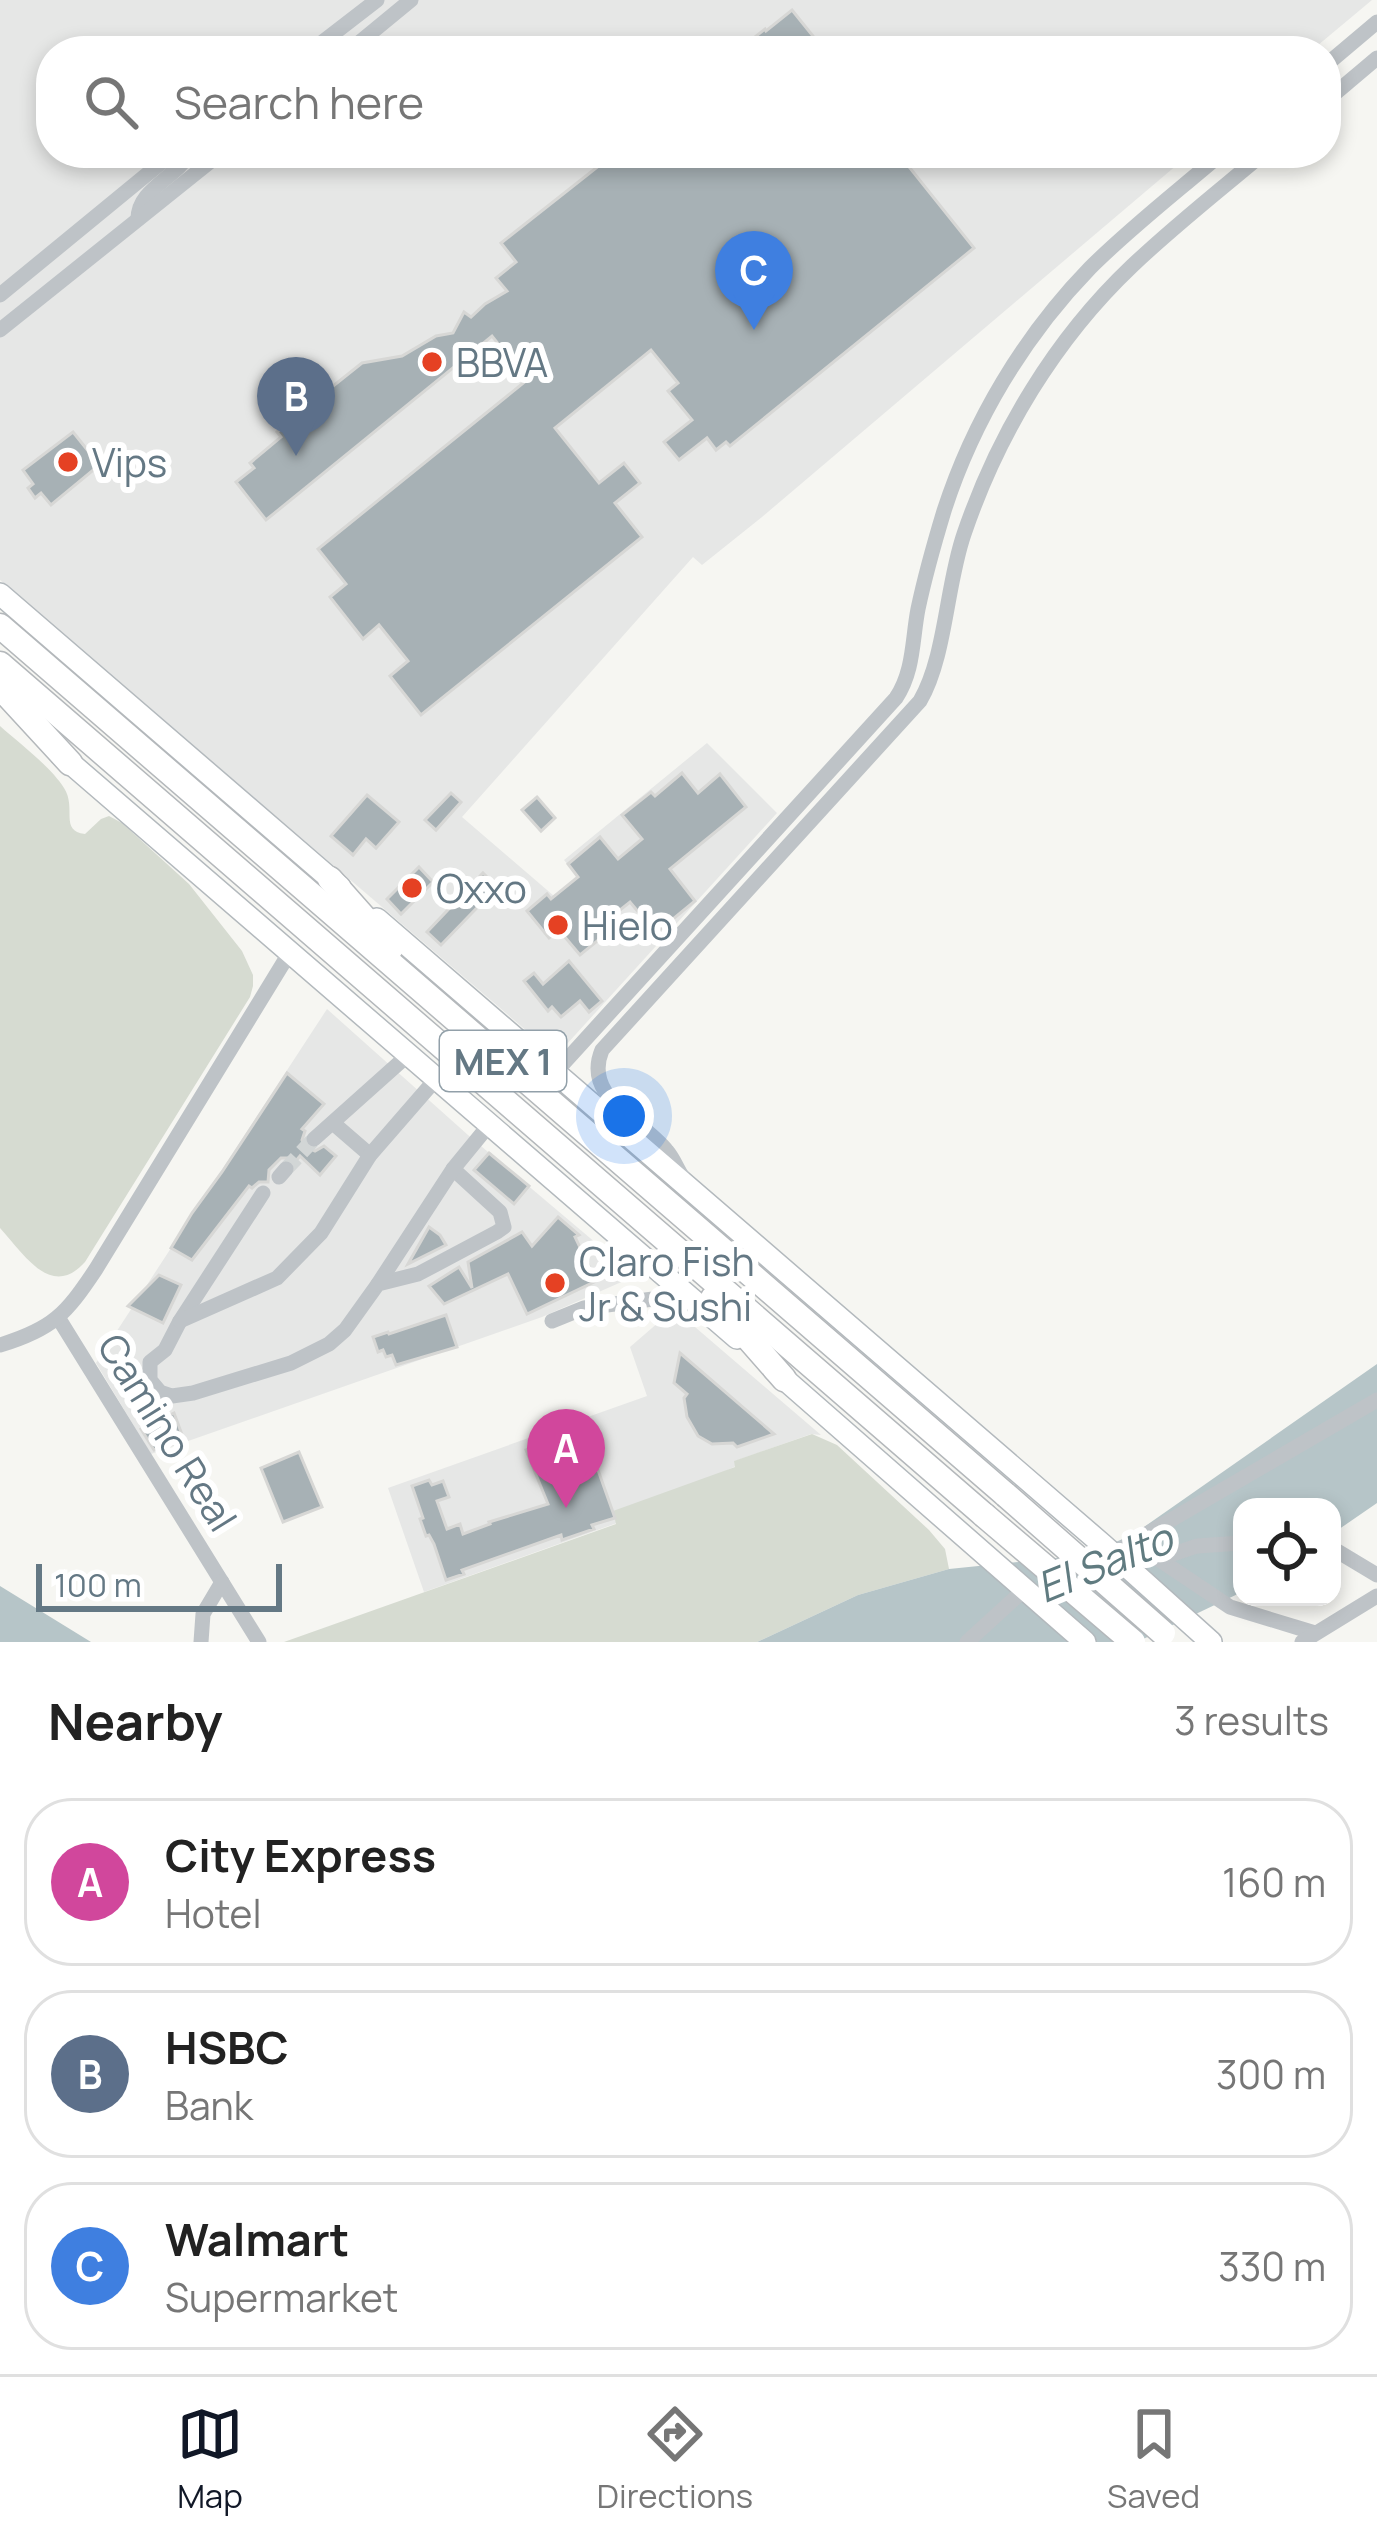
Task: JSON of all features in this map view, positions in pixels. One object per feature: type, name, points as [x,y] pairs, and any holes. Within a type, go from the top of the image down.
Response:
[{"type":"highway","name":"MEX 1","points":[[0,626],[1006,1496],[1172,1629]]},
{"type":"highway","name":"MEX 1","points":[[0,664],[1133,1642]]},
{"type":"highway","points":[[0,687],[70,763]]},
{"type":"highway","points":[[330,879],[479,1041]]},
{"type":"highway","points":[[656,1233],[784,1379]]},
{"type":"main road","points":[[0,594],[1113,1554],[1172,1629]]},
{"type":"main road","points":[[0,702],[1085,1642]]},
{"type":"main road","points":[[1025,1588],[1071,1575],[1113,1554]]},
{"type":"main road","points":[[1116,1642],[1172,1629],[1210,1642]]},
{"type":"street","points":[[330,36],[377,0]]},
{"type":"street","points":[[367,36],[411,0]]},
{"type":"street","points":[[1341,52],[1377,22]]},
{"type":"street","points":[[1341,88],[1377,58]]},
{"type":"street","points":[[0,295],[155,168]]},
{"type":"street","points":[[138,219],[142,201],[180,168]]},
{"type":"street","points":[[0,330],[202,168]]},
{"type":"street","points":[[546,1064],[563,1064],[896,698],[909,670],[916,615],[952,489],[997,391],[1031,338],[1091,267],[1205,168]]},
{"type":"street","points":[[689,1188],[666,1149],[603,1090],[597,1069],[602,1050],[920,701],[934,671],[958,557],[977,499],[1023,404],[1054,355],[1133,265],[1246,168]]},
{"type":"street","points":[[0,1346],[37,1331],[72,1305],[290,952]]},
{"type":"street","points":[[314,1139],[408,1055]]},
{"type":"street","points":[[180,1321],[277,1278],[321,1233],[370,1155],[436,1079]]},
{"type":"street","points":[[333,1123],[370,1155]]},
{"type":"street","points":[[263,1193],[165,1350],[150,1362],[150,1380],[160,1392],[172,1396],[193,1393],[291,1363],[329,1344],[378,1285],[453,1169],[489,1125]]},
{"type":"street","points":[[378,1285],[418,1274],[504,1227],[500,1212],[453,1169]]},
{"type":"street","points":[[552,1321],[584,1308],[653,1299],[678,1287]]},
{"type":"street","name":"Camino Real","points":[[58,1318],[259,1642]]},
{"type":"street","points":[[1113,1554],[1377,1400]]},
{"type":"street","points":[[1133,1542],[1230,1607],[1308,1638],[1377,1596]]},
{"type":"street","points":[[1158,1558],[1197,1546],[1233,1544]]},
{"type":"street","points":[[1341,1553],[1377,1575]]},
{"type":"street","points":[[201,1642],[203,1614],[222,1582]]},
{"type":"street","points":[[967,1642],[1025,1588]]},
{"type":"shaded area","points":[[0,0],[1372,0],[1329,36],[36,36],[36,168],[1173,168],[762,517],[702,565],[693,557],[462,817],[554,896],[578,877],[564,860],[707,743],[777,813],[556,1056],[0,580]]},
{"type":"shaded area","points":[[0,726],[64,788],[70,823],[77,832],[85,834],[109,816],[122,823],[189,884],[242,951],[253,975],[250,997],[85,1262],[61,1276],[39,1269],[0,1228]]},
{"type":"shaded area","points":[[327,1009],[635,1276],[542,1317],[151,1454],[96,1363]]},
{"type":"shaded area","points":[[674,1309],[821,1435],[811,1434],[735,1461],[736,1466],[617,1523],[424,1592],[388,1488],[647,1396],[630,1347]]},
{"type":"shaded area","points":[[812,1434],[837,1445],[929,1530],[945,1549],[949,1569],[858,1595],[757,1642],[284,1642],[616,1524],[613,1511]]},
{"type":"water","name":"El Salto","points":[[1377,1364],[1377,1503],[1341,1528],[1341,1498],[1233,1498],[1233,1596],[1137,1642],[757,1642],[858,1595],[949,1569],[1086,1555],[1134,1534]]},
{"type":"water","points":[[0,1586],[91,1642],[0,1642]]},
{"type":"building","points":[[792,10],[813,36],[756,36]]},
{"type":"building","points":[[596,168],[910,168],[974,248],[730,446],[726,442],[716,450],[707,438],[679,460],[664,442],[692,420],[668,391],[678,383],[651,350],[555,428],[599,483],[624,463],[640,483],[615,503],[642,537],[421,715],[390,676],[408,661],[379,625],[363,639],[330,597],[346,584],[318,549],[527,380],[492,336],[266,520],[236,482],[254,468],[250,463],[281,437],[277,432],[310,406],[306,401],[320,390],[323,394],[362,363],[402,356],[436,336],[453,333],[464,312],[471,317],[507,291],[496,278],[516,262],[501,243]]},
{"type":"building","name":"Vips","points":[[73,432],[103,462],[51,505],[41,493],[35,498],[28,488],[33,484],[23,470]]},
{"type":"building","points":[[682,773],[698,793],[720,774],[746,807],[670,869],[695,901],[656,933],[630,902],[606,921],[612,929],[580,955],[559,930],[549,938],[527,911],[578,877],[568,864],[600,837],[618,859],[642,839],[622,815]]},
{"type":"building","points":[[451,793],[461,802],[436,830],[425,820]]},
{"type":"building","points":[[367,795],[399,822],[376,848],[366,839],[353,855],[331,836]]},
{"type":"building","points":[[537,797],[555,818],[541,831],[522,810]]},
{"type":"building","name":"Oxxo","points":[[419,867],[433,882],[401,914],[387,899]]},
{"type":"building","points":[[483,873],[497,887],[441,945],[427,932]]},
{"type":"building","points":[[569,961],[602,1001],[589,1012],[580,1001],[561,1017],[552,1007],[548,1011],[524,981],[534,973],[543,984]]},
{"type":"building","points":[[287,1073],[324,1104],[302,1129],[304,1146],[315,1151],[324,1146],[336,1156],[320,1175],[300,1156],[295,1162],[281,1158],[269,1170],[268,1182],[249,1186],[192,1260],[171,1248],[192,1213]]},
{"type":"building","points":[[489,1153],[529,1186],[514,1204],[474,1170]]},
{"type":"building","points":[[558,1217],[579,1235],[575,1237],[596,1281],[527,1314],[508,1274],[444,1304],[429,1286],[459,1267],[472,1288],[468,1262],[522,1232],[532,1246]]},
{"type":"building","points":[[429,1227],[446,1245],[408,1264]]},
{"type":"building","points":[[159,1275],[181,1285],[163,1323],[128,1306]]},
{"type":"building","points":[[446,1315],[457,1347],[396,1365],[392,1355],[378,1352],[373,1337]]},
{"type":"building","points":[[680,1353],[774,1434],[737,1447],[712,1444],[698,1436],[687,1417],[687,1394],[674,1383]]},
{"type":"building","points":[[174,1413],[184,1440],[154,1450],[141,1429]]},
{"type":"building","points":[[556,1433],[564,1434],[570,1451],[598,1470],[615,1518],[562,1540],[561,1535],[462,1570],[464,1574],[446,1580],[434,1544],[426,1536],[412,1486],[443,1481],[449,1497],[437,1501],[447,1529],[460,1524],[463,1534],[548,1504],[526,1450]]},
{"type":"building","points":[[299,1452],[322,1507],[283,1522],[261,1468]]},
{"type":"tunnel","points":[[286,1169],[314,1139]]},
{"type":"place","name":"Walmart","points":[[754,330]]},
{"type":"place","name":"BBVA","points":[[432,362]]},
{"type":"place","name":"HSBC","points":[[296,456]]},
{"type":"place","name":"Vips","points":[[68,462]]},
{"type":"place","name":"Oxxo","points":[[412,888]]},
{"type":"place","name":"Hielo","points":[[558,925]]},
{"type":"place","name":"Claro Fish Jr & Sushi","points":[[555,1283]]},
{"type":"place","name":"City Express","points":[[566,1508]]}]
